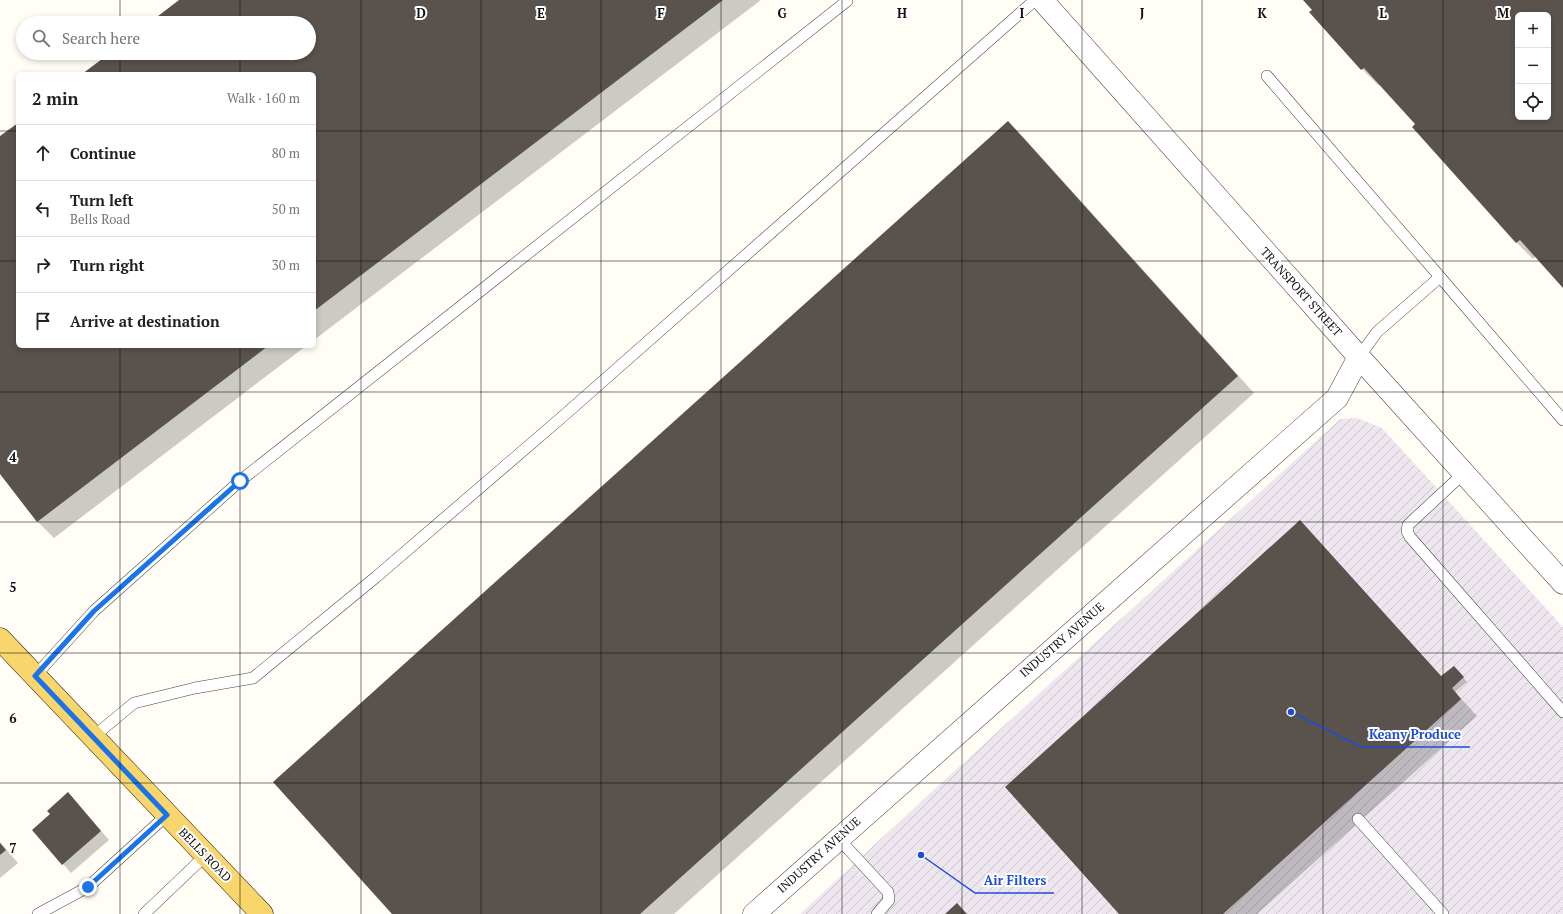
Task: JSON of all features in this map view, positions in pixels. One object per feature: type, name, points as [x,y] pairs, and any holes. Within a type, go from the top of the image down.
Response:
[{"type":"main road","name":"BELLS ROAD","points":[[0,639],[262,914]]},
{"type":"street","name":"TRANSPORT STREET","points":[[1042,0],[1359,357],[1563,583]]},
{"type":"street","name":"INDUSTRY AVENUE","points":[[754,914],[838,838],[1337,398],[1359,357]]},
{"type":"lane","points":[[94,737],[134,703],[195,688],[254,678],[376,577],[560,418],[1035,0]]},
{"type":"lane","points":[[35,676],[94,611],[240,481],[847,1]]},
{"type":"lane","points":[[1267,76],[1563,420]]},
{"type":"lane","points":[[1359,357],[1377,332],[1440,277]]},
{"type":"lane","points":[[1464,473],[1408,525],[1407,531],[1410,537],[1563,712]]},
{"type":"lane","points":[[38,914],[88,887],[167,815]]},
{"type":"lane","points":[[1358,819],[1443,914]]},
{"type":"lane","points":[[838,838],[888,892],[890,900],[877,914]]},
{"type":"lane","points":[[144,914],[206,855]]},
{"type":"shaded area","points":[[1357,418],[1382,428],[1563,627],[1563,914],[800,914],[1340,419]]},
{"type":"building","points":[[179,0],[723,0],[316,309],[316,72],[85,72],[101,60],[316,60],[316,16],[158,16]]},
{"type":"building","points":[[1303,0],[1563,0],[1563,288],[1520,240],[1516,243],[1412,127],[1415,124],[1364,68],[1361,70],[1309,12],[1312,10]]},
{"type":"building","points":[[1008,121],[1238,376],[640,914],[392,914],[273,782]]},
{"type":"building","points":[[16,124],[16,348],[265,348],[37,522],[0,474],[0,136]]},
{"type":"building","points":[[1300,520],[1441,676],[1454,666],[1464,677],[1452,688],[1461,699],[1223,914],[1119,914],[1005,787]]},
{"type":"building","points":[[68,792],[101,831],[62,865],[32,830],[50,814],[47,811]]},
{"type":"building","points":[[0,843],[6,850],[0,855]]},
{"type":"building","points":[[957,903],[967,914],[945,914]]},
{"type":"place","name":"Keany Produce","points":[[1291,712]]},
{"type":"place","name":"Air Filters","points":[[921,855]]},
{"type":"route","points":[[88,887],[167,815],[35,676],[94,611],[240,481]]}]
